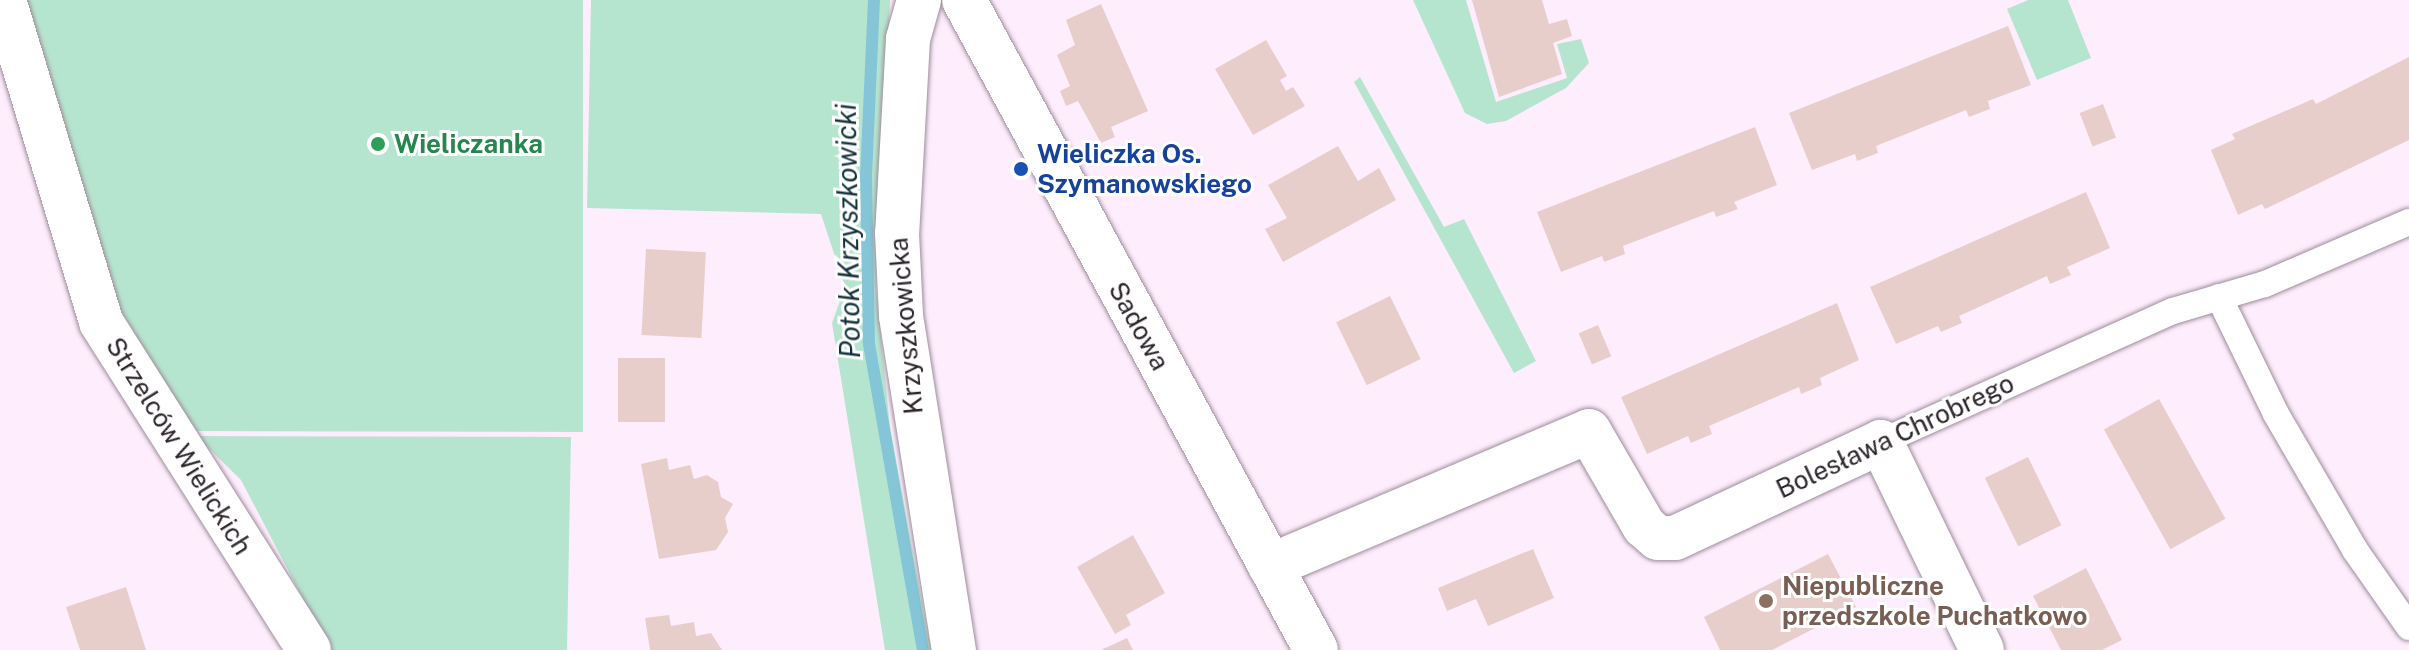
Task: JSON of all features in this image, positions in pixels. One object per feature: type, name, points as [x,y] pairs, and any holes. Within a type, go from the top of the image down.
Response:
[{"type":"street","name":"Strzelców Wielickich","points":[[4,0],[101,322],[309,650]]},
{"type":"street","name":"Krzyszkowicka","points":[[919,0],[908,39],[897,233],[901,316],[954,650]]},
{"type":"street","name":"Sadowa","points":[[964,0],[1316,650]]},
{"type":"street","name":"Bolesława Chrobrego","points":[[1270,566],[1589,431],[1644,526],[1658,538],[1675,538],[1881,442]]},
{"type":"street","points":[[1881,442],[1982,650]]},
{"type":"lane","name":"Bolesława Chrobrego","points":[[1881,442],[2173,311],[2265,284],[2409,222]]},
{"type":"lane","points":[[2219,297],[2284,427],[2409,627]]},
{"type":"green space","points":[[25,0],[583,0],[583,432],[195,431],[197,436],[571,437],[567,650],[330,650],[241,480],[196,436],[108,289]]},
{"type":"green space","points":[[591,0],[890,0],[876,288],[890,427],[931,650],[885,650],[832,323],[845,287],[821,214],[587,208]]},
{"type":"green space","points":[[1413,0],[1466,0],[1496,102],[1567,78],[1557,44],[1581,39],[1589,63],[1566,88],[1506,121],[1487,124],[1465,113]]},
{"type":"green space","points":[[2028,0],[2068,0],[2091,58],[2037,80],[2007,9]]},
{"type":"green space","points":[[1360,77],[1444,227],[1464,219],[1536,361],[1514,373],[1354,82]]},
{"type":"building","points":[[1472,0],[1542,0],[1549,24],[1567,19],[1572,36],[1553,43],[1562,74],[1499,97]]},
{"type":"building","points":[[1101,4],[1148,111],[1111,127],[1115,137],[1101,143],[1078,101],[1066,106],[1060,91],[1070,86],[1057,55],[1075,45],[1066,20]]},
{"type":"building","points":[[2008,26],[2031,85],[1988,101],[1990,109],[1969,117],[1966,110],[1876,146],[1878,153],[1857,161],[1855,154],[1812,170],[1789,113]]},
{"type":"building","points":[[1266,40],[1287,76],[1280,80],[1286,91],[1293,87],[1305,106],[1253,135],[1215,69]]},
{"type":"building","points":[[2409,57],[2409,140],[2265,209],[2262,204],[2238,215],[2211,150],[2235,139],[2232,134],[2313,99],[2316,104]]},
{"type":"building","points":[[2103,104],[2116,138],[2093,147],[2080,113]]},
{"type":"building","points":[[1755,127],[1777,185],[1734,202],[1738,209],[1716,217],[1714,211],[1623,246],[1625,254],[1604,262],[1602,256],[1561,272],[1537,212]]},
{"type":"building","points":[[1338,146],[1358,181],[1379,168],[1396,200],[1283,262],[1265,229],[1287,218],[1268,185]]},
{"type":"building","points":[[2086,192],[2110,248],[2067,267],[2071,275],[2050,284],[2047,276],[1959,316],[1962,323],[1941,332],[1938,326],[1896,344],[1870,287]]},
{"type":"building","points":[[646,249],[706,252],[701,338],[641,335]]},
{"type":"building","points":[[1390,296],[1421,359],[1367,385],[1336,322]]},
{"type":"building","points":[[1837,303],[1859,360],[1820,378],[1822,385],[1801,394],[1799,387],[1709,426],[1712,434],[1691,443],[1688,436],[1647,454],[1621,397]]},
{"type":"building","points":[[1598,325],[1611,356],[1592,365],[1579,333]]},
{"type":"building","points":[[618,358],[665,358],[665,422],[618,422]]},
{"type":"building","points":[[2159,399],[2225,519],[2170,549],[2104,430]]},
{"type":"building","points":[[2028,457],[2061,525],[2018,546],[1985,478]]},
{"type":"building","points":[[667,458],[669,470],[690,465],[694,479],[707,475],[718,482],[721,497],[733,504],[725,518],[728,532],[716,550],[659,559],[641,464]]},
{"type":"building","points":[[1133,535],[1165,593],[1126,615],[1131,625],[1115,634],[1077,567]]},
{"type":"building","points":[[1533,549],[1554,598],[1488,626],[1476,599],[1447,611],[1438,588]]},
{"type":"building","points":[[1828,554],[1856,607],[1772,650],[1720,650],[1704,617]]},
{"type":"building","points":[[2086,568],[2122,640],[2102,650],[2061,650],[2033,596]]},
{"type":"building","points":[[126,587],[146,650],[80,650],[66,607]]},
{"type":"building","points":[[669,615],[671,626],[694,622],[696,636],[711,633],[722,650],[650,650],[645,618]]},
{"type":"building","points":[[1127,638],[1133,650],[1101,650]]},
{"type":"waterway","name":"Potok Krzyszkowicki","points":[[874,0],[866,175],[869,344],[923,650]]},
{"type":"place","name":"Wieliczanka","points":[[378,144]]},
{"type":"place","name":"Wieliczka Os. Szymanowskiego","points":[[1021,169]]},
{"type":"place","name":"Niepubliczne przedszkole Puchatkowo","points":[[1766,601]]}]
